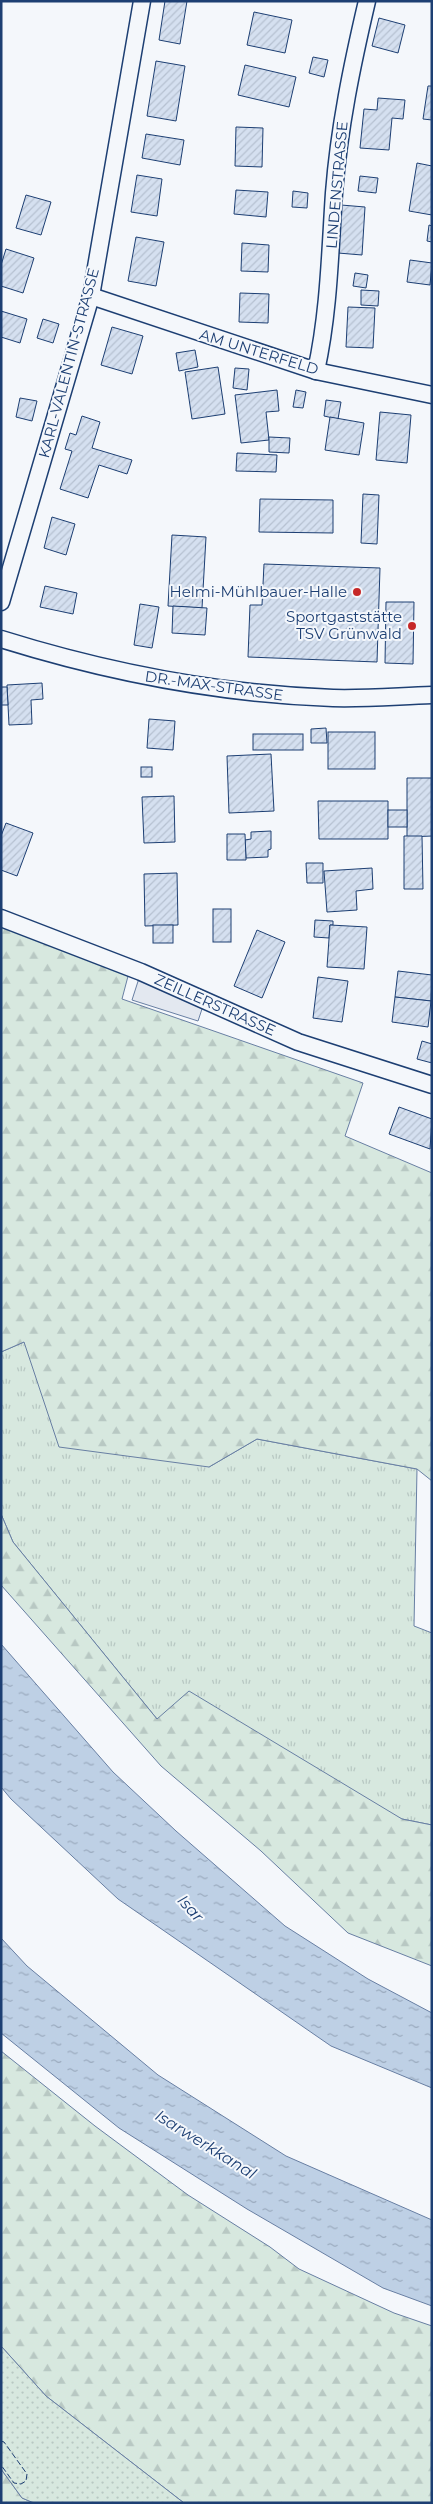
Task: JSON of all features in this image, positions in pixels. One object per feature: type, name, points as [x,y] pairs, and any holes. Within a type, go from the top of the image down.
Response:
[{"type":"street","name":"KARL-VALENTIN-STRASSE","points":[[1,602],[91,296],[142,1]]},
{"type":"street","name":"LINDENSTRASSE","points":[[316,371],[325,331],[334,191],[343,114],[367,1]]},
{"type":"street","name":"AM UNTERFELD","points":[[91,296],[316,371],[432,395]]},
{"type":"street","name":"DR.-MAX-STRASSE","points":[[1,639],[110,670],[203,687],[285,696],[335,698],[432,695]]},
{"type":"street","name":"ZEILLERSTRASSE","points":[[1,918],[141,972],[298,1042],[432,1085]]},
{"type":"green space","points":[[1,914],[132,961],[122,999],[363,1083],[345,1136],[432,1173],[432,1481],[417,1469],[257,1439],[209,1467],[59,1447],[24,1342],[1,1352]]},
{"type":"green space","points":[[24,1342],[209,1467],[257,1439],[417,1469],[414,1626],[432,1633],[432,1825],[402,1819],[157,1719],[13,1542],[1,1514],[1,1352]]},
{"type":"green space","points":[[1,1514],[13,1542],[157,1719],[189,1691],[402,1819],[432,1825],[432,1966],[348,1933],[261,1851],[161,1766],[1,1585]]},
{"type":"green space","points":[[1,2051],[95,2126],[188,2195],[270,2247],[299,2269],[394,2313],[432,2326],[432,2503],[184,2503],[46,2396],[1,2346]]},
{"type":"green space","points":[[1,2346],[46,2396],[184,2503],[34,2503],[22,2498],[1,2469]]},
{"type":"green space","points":[[1,2469],[22,2498],[34,2503],[1,2503]]},
{"type":"shaded area","points":[[141,972],[205,1000],[198,1021],[132,1000]]},
{"type":"water","name":"Isar","points":[[1,1644],[113,1772],[176,1831],[285,1926],[368,1979],[432,2013],[432,2088],[331,2046],[118,1899],[11,1799],[1,1787]]},
{"type":"water","name":"Isarwerkkanal","points":[[1,1938],[27,1966],[158,2075],[286,2156],[432,2220],[432,2306],[383,2288],[247,2209],[119,2128],[1,2033]]},
{"type":"building","points":[[165,1],[187,1],[180,44],[159,40]]},
{"type":"building","points":[[254,12],[292,20],[285,53],[247,45]]},
{"type":"building","points":[[379,18],[405,25],[398,53],[372,46]]},
{"type":"building","points":[[313,57],[328,60],[324,77],[309,73]]},
{"type":"building","points":[[156,61],[185,66],[176,121],[147,116]]},
{"type":"building","points":[[245,65],[296,77],[289,107],[238,95]]},
{"type":"building","points":[[428,86],[432,86],[432,120],[423,119]]},
{"type":"building","points":[[378,98],[405,100],[403,119],[392,118],[389,150],[360,148],[364,109],[377,110]]},
{"type":"building","points":[[236,127],[263,128],[262,167],[235,166]]},
{"type":"building","points":[[146,134],[184,140],[180,165],[142,158]]},
{"type":"building","points":[[417,163],[432,166],[432,215],[409,211]]},
{"type":"building","points":[[137,175],[162,179],[157,216],[131,212]]},
{"type":"building","points":[[360,176],[378,178],[376,193],[358,191]]},
{"type":"building","points":[[236,190],[268,192],[266,217],[234,214]]},
{"type":"building","points":[[293,191],[308,193],[307,208],[292,207]]},
{"type":"building","points":[[26,195],[51,202],[41,235],[16,228]]},
{"type":"building","points":[[341,205],[365,207],[362,255],[338,253]]},
{"type":"building","points":[[429,225],[432,226],[432,242],[427,241]]},
{"type":"building","points":[[136,237],[164,242],[156,286],[128,281]]},
{"type":"building","points":[[242,243],[269,245],[268,272],[241,271]]},
{"type":"building","points":[[6,249],[34,258],[23,293],[1,286],[1,265]]},
{"type":"building","points":[[410,260],[432,263],[430,285],[407,282]]},
{"type":"building","points":[[355,273],[368,275],[366,288],[353,286]]},
{"type":"building","points":[[361,290],[379,291],[378,306],[361,305]]},
{"type":"building","points":[[240,293],[269,294],[268,323],[239,322]]},
{"type":"building","points":[[348,307],[375,308],[373,348],[346,347]]},
{"type":"building","points":[[1,311],[27,319],[20,343],[1,337]]},
{"type":"building","points":[[43,319],[59,324],[53,343],[37,338]]},
{"type":"building","points":[[112,327],[143,336],[132,374],[101,365]]},
{"type":"building","points":[[195,350],[198,367],[179,371],[176,353]]},
{"type":"building","points":[[218,367],[225,414],[192,419],[185,372]]},
{"type":"building","points":[[235,368],[249,369],[247,390],[233,388]]},
{"type":"building","points":[[277,390],[279,411],[266,412],[269,440],[241,443],[235,395]]},
{"type":"building","points":[[296,390],[306,392],[303,408],[293,407]]},
{"type":"building","points":[[20,398],[37,401],[32,421],[16,417]]},
{"type":"building","points":[[326,400],[341,402],[338,419],[324,416]]},
{"type":"building","points":[[380,412],[411,415],[407,463],[376,460]]},
{"type":"building","points":[[82,416],[100,422],[92,448],[132,460],[127,474],[99,465],[88,498],[60,489],[72,451],[65,449],[70,433],[76,435]]},
{"type":"building","points":[[330,417],[364,423],[359,455],[325,450]]},
{"type":"building","points":[[269,437],[290,438],[289,453],[269,452]]},
{"type":"building","points":[[237,453],[277,455],[276,472],[236,471]]},
{"type":"building","points":[[363,494],[379,495],[377,544],[361,543]]},
{"type":"building","points":[[260,499],[333,500],[333,533],[259,532]]},
{"type":"building","points":[[52,517],[75,524],[66,555],[44,548]]},
{"type":"building","points":[[172,535],[206,537],[202,608],[168,606]]},
{"type":"building","points":[[264,564],[380,568],[377,662],[248,657],[250,605],[262,605]]},
{"type":"building","points":[[45,586],[77,593],[73,614],[40,607]]},
{"type":"building","points":[[386,602],[414,602],[413,664],[385,663]]},
{"type":"building","points":[[140,604],[159,607],[152,648],[134,645]]},
{"type":"building","points":[[173,606],[207,608],[205,635],[172,633]]},
{"type":"building","points":[[42,683],[43,699],[31,700],[32,724],[9,725],[7,685]]},
{"type":"building","points":[[1,687],[7,687],[8,705],[1,705]]},
{"type":"building","points":[[149,719],[175,721],[173,750],[147,748]]},
{"type":"building","points":[[326,728],[327,743],[311,743],[311,729]]},
{"type":"building","points":[[328,732],[375,732],[375,769],[328,769]]},
{"type":"building","points":[[253,734],[303,734],[303,750],[253,750]]},
{"type":"building","points":[[271,754],[274,811],[229,813],[227,756]]},
{"type":"building","points":[[141,767],[152,767],[152,777],[141,777]]},
{"type":"building","points":[[407,778],[432,778],[432,836],[407,837]]},
{"type":"building","points":[[174,796],[175,842],[144,843],[142,797]]},
{"type":"building","points":[[318,801],[388,801],[388,839],[319,839]]},
{"type":"building","points":[[388,810],[407,810],[407,827],[388,827]]},
{"type":"building","points":[[6,823],[33,833],[17,876],[1,870],[1,836]]},
{"type":"building","points":[[271,831],[271,849],[268,850],[268,857],[246,858],[245,840],[251,839],[251,832]]},
{"type":"building","points":[[227,834],[245,834],[246,860],[227,860]]},
{"type":"building","points":[[404,836],[422,836],[423,889],[404,889]]},
{"type":"building","points":[[306,863],[323,863],[323,883],[307,883]]},
{"type":"building","points":[[372,868],[373,889],[356,891],[357,910],[327,912],[324,871]]},
{"type":"building","points":[[177,873],[178,925],[145,926],[144,874]]},
{"type":"building","points":[[213,909],[231,909],[231,942],[213,942]]},
{"type":"building","points":[[315,920],[333,921],[333,925],[330,925],[329,938],[314,937]]},
{"type":"building","points":[[153,925],[173,925],[173,943],[153,943]]},
{"type":"building","points":[[330,925],[367,927],[364,969],[327,967]]},
{"type":"building","points":[[257,930],[285,942],[262,998],[234,986]]},
{"type":"building","points":[[398,971],[432,975],[431,1001],[395,997]]},
{"type":"building","points":[[318,977],[348,981],[342,1022],[313,1018]]},
{"type":"building","points":[[395,997],[431,1001],[428,1027],[392,1022]]},
{"type":"building","points":[[422,1041],[432,1044],[432,1063],[417,1059]]},
{"type":"building","points":[[399,1107],[432,1119],[430,1149],[389,1134]]},
{"type":"fence","points":[[1,2441],[4,2442],[27,2474],[26,2481],[21,2484],[14,2483],[1,2465]]},
{"type":"place","name":"Helmi-Mühlbauer-Halle","points":[[357,592]]},
{"type":"place","name":"Sportgaststätte TSV Grünwald","points":[[412,626]]}]
